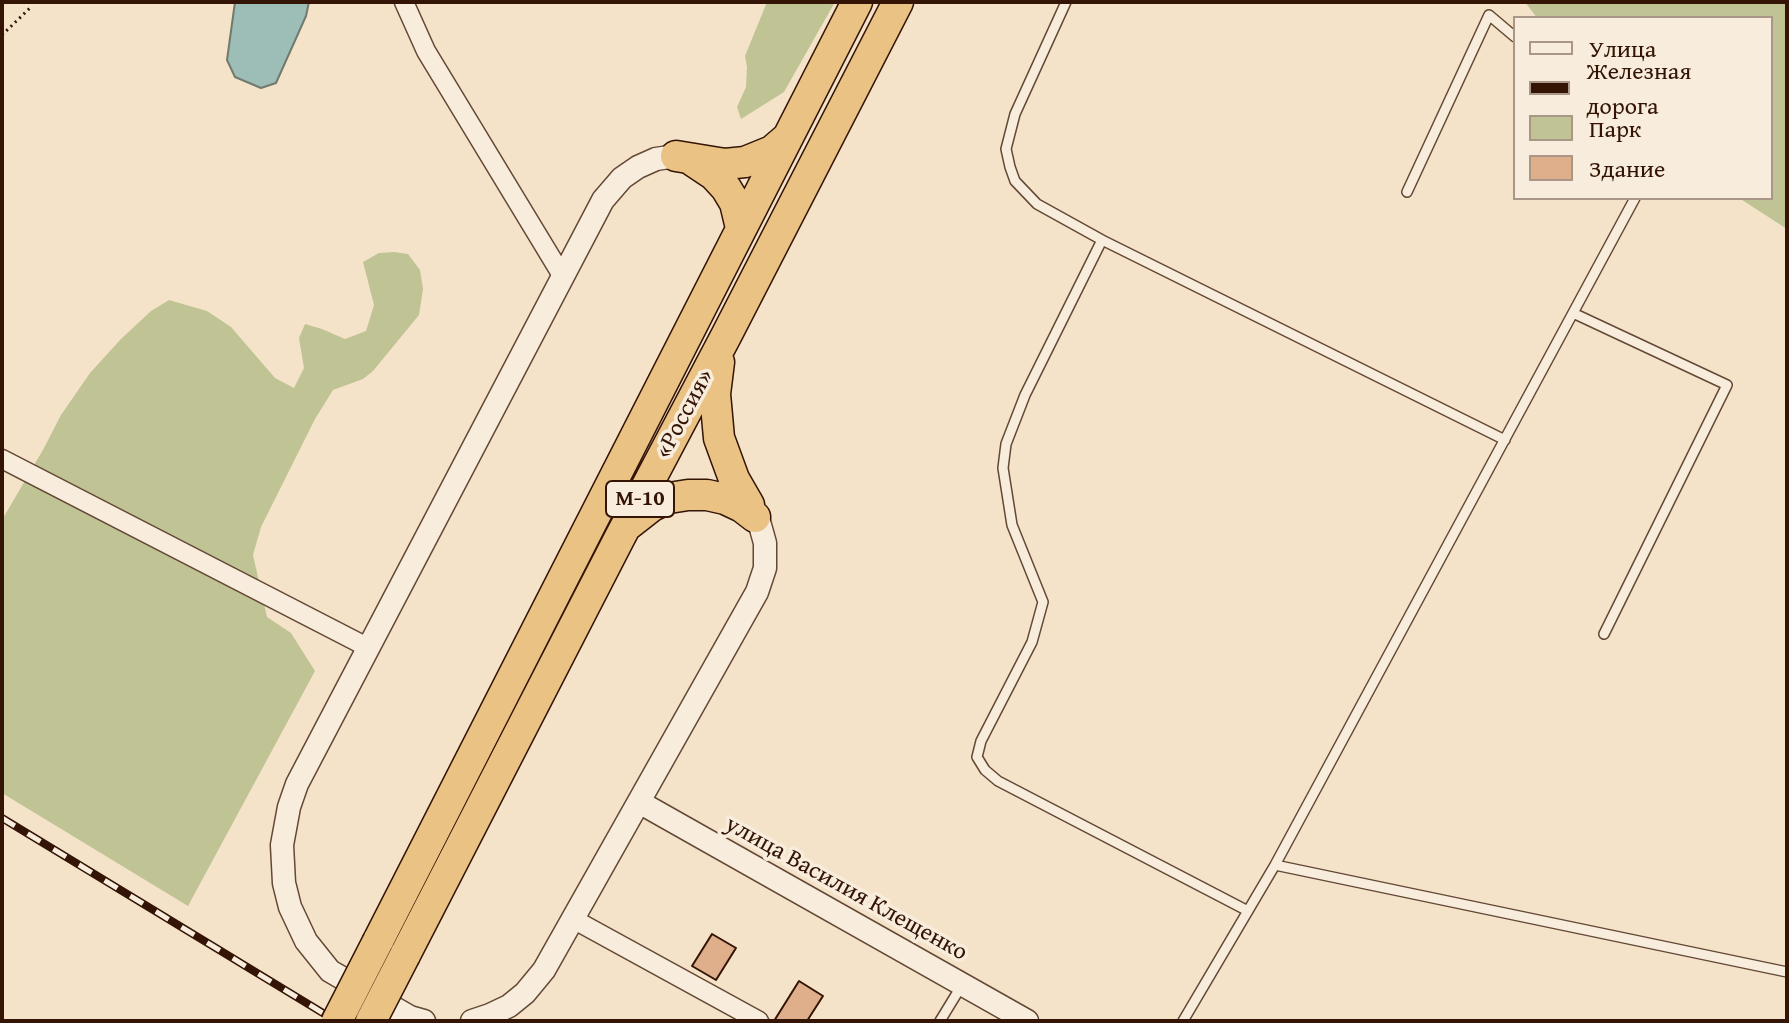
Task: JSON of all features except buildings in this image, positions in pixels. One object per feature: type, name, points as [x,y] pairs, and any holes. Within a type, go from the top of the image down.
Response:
[{"type":"highway","name":"«Россия»","points":[[337,1021],[857,2]]},
{"type":"highway","name":"«Россия»","points":[[371,1021],[898,2]]},
{"type":"highway","points":[[676,156],[725,164],[745,162],[772,151],[787,138]]},
{"type":"highway","points":[[676,156],[700,165],[721,181],[735,203],[741,228]]},
{"type":"highway","points":[[726,336],[716,379],[717,423],[728,466],[753,512]]},
{"type":"highway","points":[[619,539],[630,524],[652,506],[669,498],[707,495],[725,499],[753,512]]},
{"type":"street","points":[[404,2],[426,51],[563,277]]},
{"type":"street","points":[[424,1021],[410,1017],[330,971],[314,952],[290,907],[284,883],[282,845],[285,820],[292,796],[603,200],[615,184],[638,167],[656,159],[676,156]]},
{"type":"street","points":[[2,459],[369,648]]},
{"type":"street","points":[[472,1021],[509,1006],[532,986],[544,970],[757,592],[766,555],[765,543],[753,512]]},
{"type":"street","name":"улица Василия Клещенко","points":[[639,802],[1027,1021]]},
{"type":"street","points":[[573,919],[759,1021]]},
{"type":"lane","points":[[1066,2],[1015,114],[1006,149],[1015,181],[1037,204],[1102,240],[1505,440]]},
{"type":"lane","points":[[1407,192],[1489,15],[1513,35]]},
{"type":"lane","points":[[1183,1021],[1275,865],[1634,200]]},
{"type":"lane","points":[[1102,240],[1025,395],[1006,444],[1003,468],[1012,525],[1043,602],[1032,642],[981,741],[977,757],[985,770],[998,781],[1248,911]]},
{"type":"lane","points":[[1573,313],[1727,385],[1604,634]]},
{"type":"lane","points":[[1275,865],[1787,972]]},
{"type":"lane","points":[[940,1021],[962,985]]},
{"type":"path","points":[[2,35],[30,8]]},
{"type":"green space","points":[[767,2],[835,2],[784,92],[741,119],[737,107],[746,87],[745,56]]},
{"type":"green space","points":[[1525,2],[1787,2],[1787,229],[1742,200],[1773,200],[1773,16],[1536,16]]},
{"type":"green space","points":[[379,253],[408,254],[420,270],[423,289],[419,315],[373,371],[363,379],[333,390],[315,419],[261,527],[253,555],[267,617],[291,633],[315,671],[188,906],[2,793],[2,520],[61,415],[90,373],[151,311],[169,300],[207,311],[231,327],[275,378],[294,388],[304,368],[299,338],[305,324],[345,339],[366,331],[374,305],[363,262]]},
{"type":"water","points":[[235,2],[309,2],[306,16],[276,83],[261,88],[235,77],[227,60]]},
{"type":"railway","points":[[2,818],[336,1021]]}]
